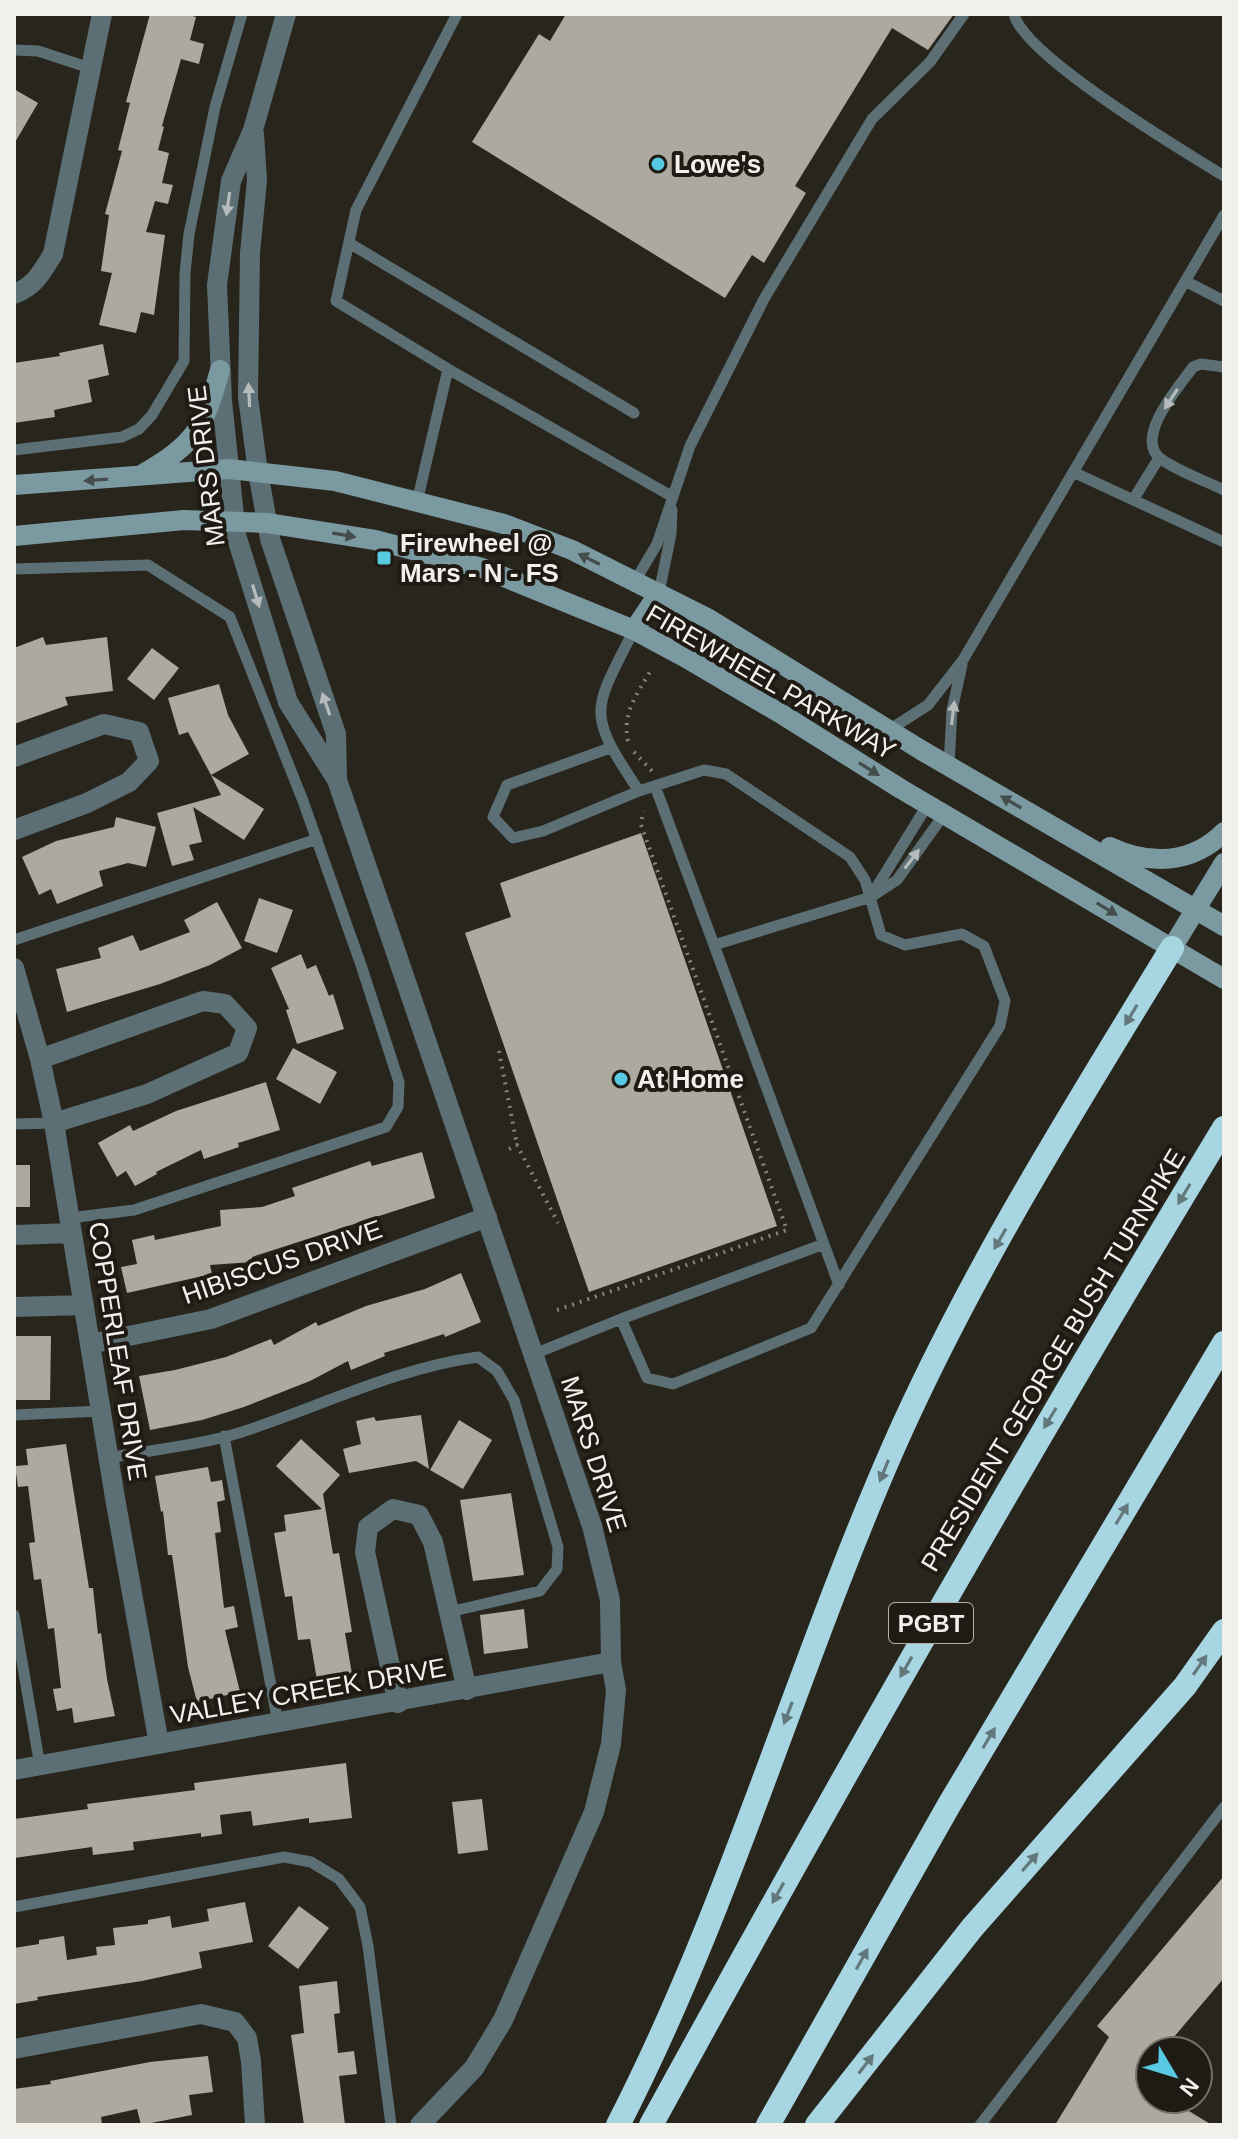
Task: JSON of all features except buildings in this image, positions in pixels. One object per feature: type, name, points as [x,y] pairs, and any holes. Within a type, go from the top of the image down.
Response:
[{"type":"highway","points":[[618,2125],[698,1948],[895,1444],[968,1295],[1068,1119],[1172,948]]},
{"type":"highway","name":"PRESIDENT GEORGE BUSH TURNPIKE","points":[[651,2125],[909,1662],[1046,1424],[1224,1128]]},
{"type":"highway","points":[[768,2125],[949,1805],[1224,1343]]},
{"type":"highway","points":[[817,2125],[972,1928],[1185,1686],[1224,1631]]},
{"type":"main road","points":[[138,477],[193,439],[209,411],[220,370]]},
{"type":"main road","name":"FIREWHEEL PARKWAY","points":[[14,485],[229,469],[335,481],[504,524],[572,550],[709,619],[949,766],[1224,926]]},
{"type":"main road","name":"FIREWHEEL PARKWAY","points":[[14,536],[184,520],[267,523],[375,540],[482,568],[634,630],[783,715],[1224,979]]},
{"type":"main road","points":[[634,630],[659,593]]},
{"type":"main road","points":[[1073,838],[1096,841],[1146,860],[1173,858],[1206,848],[1224,832]]},
{"type":"main road","points":[[1172,948],[1224,863]]},
{"type":"street","points":[[20,291],[39,278],[53,254],[102,14]]},
{"type":"street","name":"MARS DRIVE","points":[[286,14],[253,130],[231,181],[217,285],[220,370],[236,535],[288,702],[337,780],[592,1526],[610,1600],[611,1662],[616,1690],[611,1744],[594,1812],[503,2020],[474,2068],[420,2125]]},
{"type":"street","name":"MARS DRIVE","points":[[253,130],[257,180],[250,253],[248,397],[267,523],[336,734],[337,780]]},
{"type":"street","points":[[14,757],[104,724],[139,732],[149,761],[129,782],[87,803],[14,830]]},
{"type":"street","name":"COPPERLEAF DRIVE","points":[[14,968],[19,1006],[40,1059],[54,1123],[108,1458],[159,1744]]},
{"type":"street","points":[[40,1059],[203,1001],[225,1004],[247,1028],[238,1053],[147,1094],[54,1123]]},
{"type":"street","name":"HIBISCUS DRIVE","points":[[90,1344],[211,1319],[487,1217]]},
{"type":"street","points":[[14,1235],[71,1226]]},
{"type":"street","points":[[14,1307],[84,1305]]},
{"type":"street","points":[[398,1703],[365,1552],[368,1527],[393,1509],[419,1515],[433,1542],[467,1690]]},
{"type":"street","name":"VALLEY CREEK DRIVE","points":[[14,1770],[398,1703],[611,1662]]},
{"type":"street","points":[[14,2049],[201,2014],[235,2022],[247,2038],[255,2125]]},
{"type":"lane","points":[[14,450],[122,437],[139,429],[152,415],[184,361],[185,273],[189,234],[215,107],[242,14]]},
{"type":"lane","points":[[457,14],[356,210],[336,301],[448,369],[673,497]]},
{"type":"lane","points":[[635,581],[657,544],[690,446],[764,299],[872,119],[930,62],[964,14]]},
{"type":"lane","points":[[1014,14],[1016,25],[1055,62],[1150,131],[1224,176]]},
{"type":"lane","points":[[14,50],[38,51],[90,68]]},
{"type":"lane","points":[[889,730],[928,705],[963,660],[1224,215]]},
{"type":"lane","points":[[349,243],[634,413]]},
{"type":"lane","points":[[1185,281],[1224,301]]},
{"type":"lane","points":[[1222,363],[1193,367],[1152,429],[1151,442],[1159,458],[1224,490]]},
{"type":"lane","points":[[417,502],[448,369]]},
{"type":"lane","points":[[1133,500],[1159,458]]},
{"type":"lane","points":[[1073,472],[1224,542]]},
{"type":"lane","points":[[659,593],[671,534],[673,497]]},
{"type":"lane","points":[[14,569],[148,565],[230,617],[317,839],[399,1082],[398,1107],[386,1127],[134,1210],[71,1226]]},
{"type":"lane","points":[[634,630],[601,698],[600,722],[610,748],[639,791]]},
{"type":"lane","points":[[949,766],[952,710],[963,660]]},
{"type":"lane","points":[[610,748],[507,785],[493,817],[513,838],[543,831],[639,791],[704,770],[726,774],[850,857],[865,880],[881,935],[905,945],[962,934],[984,946],[1005,1001],[1000,1026],[811,1328],[673,1384],[647,1378],[621,1319]]},
{"type":"lane","points":[[655,786],[839,1285]]},
{"type":"lane","points":[[871,897],[937,809]]},
{"type":"lane","points":[[714,945],[871,897],[897,880],[937,809]]},
{"type":"lane","points":[[14,940],[317,839]]},
{"type":"lane","points":[[14,1124],[54,1123]]},
{"type":"lane","points":[[534,1354],[824,1244]]},
{"type":"lane","points":[[108,1458],[239,1433],[448,1361],[478,1357],[497,1371],[514,1400],[558,1547],[557,1569],[540,1591],[449,1612]]},
{"type":"lane","points":[[14,1415],[101,1411]]},
{"type":"lane","points":[[224,1436],[278,1723]]},
{"type":"lane","points":[[14,1615],[40,1766]]},
{"type":"lane","points":[[982,2124],[1224,1807]]},
{"type":"lane","points":[[14,1907],[284,1857],[311,1862],[339,1879],[360,1907],[368,1946],[391,2125]]},
{"type":"path","points":[[651,670],[629,710],[626,730],[631,750],[654,773]]},
{"type":"path","points":[[557,1310],[787,1230],[641,825],[643,811]]},
{"type":"path","points":[[499,1051],[517,1145],[558,1223]]},
{"type":"path","points":[[509,1149],[517,1145]]},
{"type":"place","name":"Lowe's","points":[[658,164]]},
{"type":"place","name":"Firewheel @ Mars - N - FS","points":[[384,558]]},
{"type":"place","name":"At Home","points":[[621,1079]]}]
